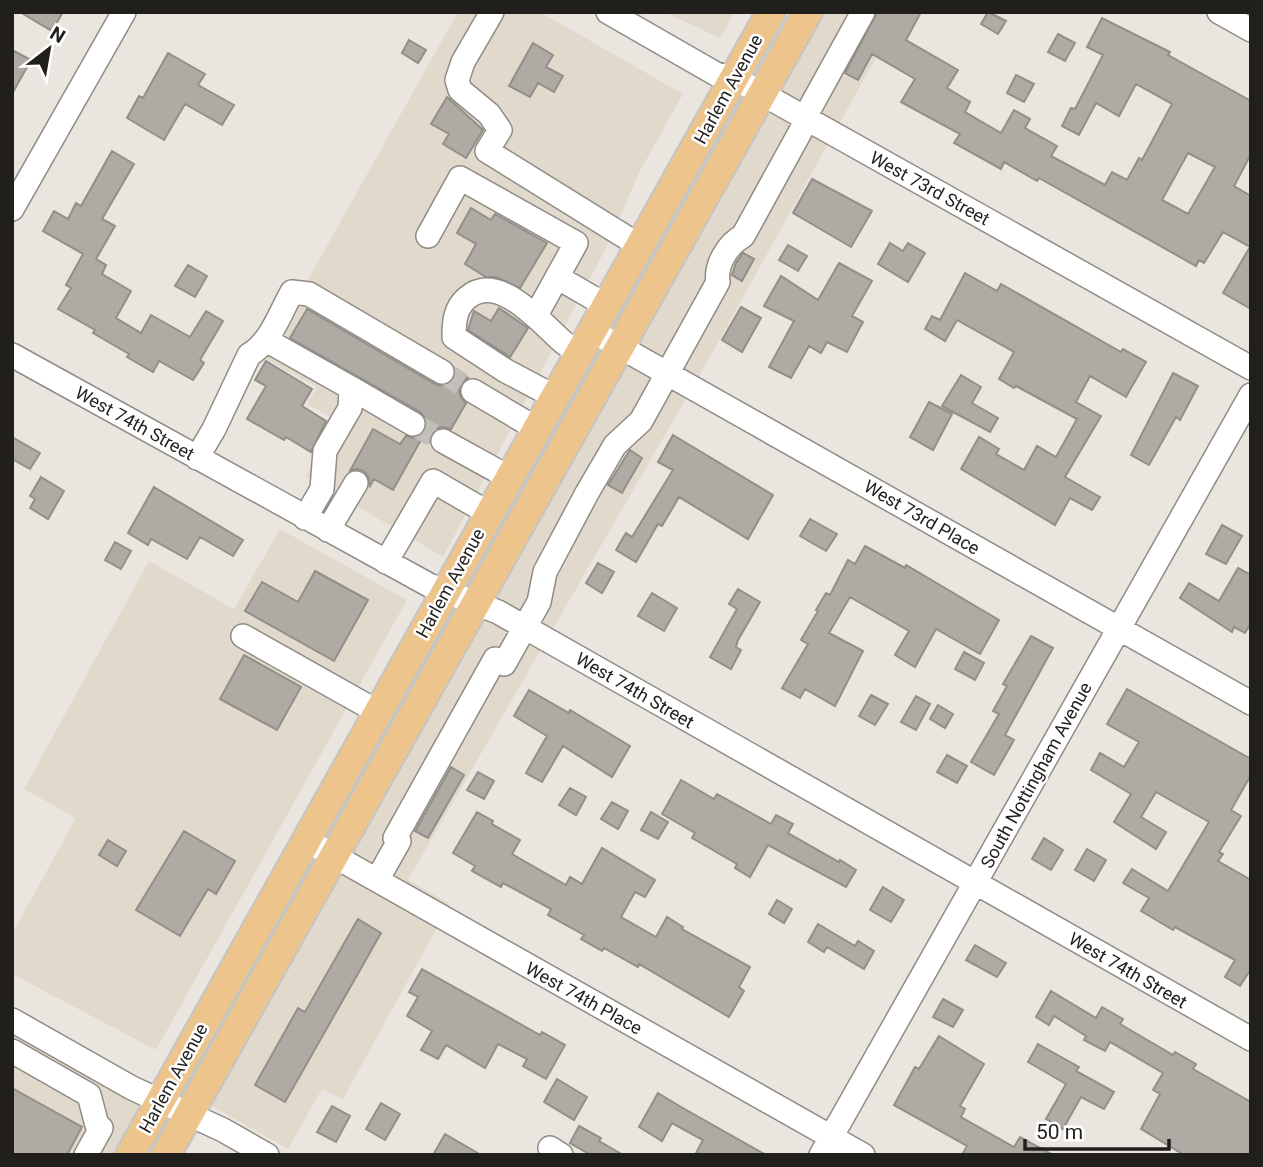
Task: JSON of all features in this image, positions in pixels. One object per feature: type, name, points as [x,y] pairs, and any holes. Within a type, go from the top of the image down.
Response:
[{"type":"main road","name":"Harlem Avenue","points":[[130,1155],[771,12]]},
{"type":"main road","name":"Harlem Avenue","points":[[166,1155],[807,12]]},
{"type":"street","points":[[12,209],[124,12]]},
{"type":"street","points":[[492,12],[463,62],[457,80],[460,90],[489,114],[500,130],[487,151],[640,246]]},
{"type":"street","name":"West 73rd Street","points":[[608,12],[716,74],[734,78],[805,117],[1251,368]]},
{"type":"street","points":[[377,880],[399,841],[395,838],[495,659],[504,664],[525,628],[538,601],[545,572],[587,493],[615,445],[641,421],[718,282],[716,271],[733,241],[743,236],[863,12]]},
{"type":"street","points":[[1219,12],[1251,30]]},
{"type":"street","points":[[428,236],[460,178],[576,243],[540,308]]},
{"type":"street","points":[[557,277],[607,306]]},
{"type":"street","name":"West 73rd Place","points":[[555,397],[506,371],[454,337],[454,318],[464,300],[475,291],[496,291],[528,308],[564,343],[586,342],[620,346],[1251,703]]},
{"type":"street","points":[[197,458],[214,429],[249,355],[265,341],[292,292],[309,293],[442,372]]},
{"type":"street","points":[[265,341],[412,424]]},
{"type":"street","name":"West 74th Street","points":[[12,355],[386,562],[445,593],[498,612],[1251,1039]]},
{"type":"street","points":[[305,518],[322,489],[325,451],[350,408],[351,388]]},
{"type":"street","points":[[473,391],[537,429]]},
{"type":"street","name":"South Nottingham Avenue","points":[[826,1146],[1251,395]]},
{"type":"street","points":[[443,442],[510,478]]},
{"type":"street","points":[[386,562],[433,481],[490,513]]},
{"type":"street","points":[[328,530],[356,483]]},
{"type":"street","points":[[243,636],[378,712]]},
{"type":"street","name":"West 74th Place","points":[[306,840],[826,1146],[863,1155]]},
{"type":"street","points":[[12,1020],[107,1074],[223,1130],[267,1155]]},
{"type":"street","points":[[12,1051],[89,1095],[97,1125],[101,1128],[92,1153]]},
{"type":"street","points":[[89,1095],[107,1074]]},
{"type":"shaded area","points":[[458,12],[540,12],[683,94],[640,171],[604,252],[443,557],[306,476],[336,420],[307,404],[317,387],[264,358]]},
{"type":"shaded area","points":[[664,12],[735,12],[720,38]]},
{"type":"shaded area","points":[[824,12],[901,12],[710,357],[408,880],[450,904],[343,1099],[322,1089],[288,1149],[210,1105]]},
{"type":"shaded area","points":[[280,529],[407,600],[156,1050],[12,974],[12,934],[76,818],[24,789],[149,561],[234,609]]},
{"type":"shaded area","points":[[12,1030],[144,1105],[116,1155],[12,1155]]},
{"type":"building","points":[[20,12],[63,12],[52,31]]},
{"type":"building","points":[[877,12],[921,12],[906,40],[958,70],[947,88],[970,102],[965,112],[1001,133],[1014,110],[1030,119],[1025,128],[1057,146],[1051,156],[1105,185],[1112,172],[1127,180],[1139,158],[1142,160],[1172,104],[1136,84],[1119,116],[1096,103],[1079,135],[1062,126],[1071,108],[1075,109],[1103,55],[1087,47],[1102,18],[1170,52],[1168,55],[1251,101],[1251,154],[1234,186],[1251,196],[1251,309],[1223,293],[1250,247],[1223,232],[1204,263],[1199,260],[1196,266],[1039,178],[1037,181],[1004,162],[1001,169],[954,143],[960,134],[901,102],[915,79],[872,54],[858,80],[845,73]],"holes":[[[1188,153],[1215,167],[1188,214],[1162,200]]]},
{"type":"building","points":[[988,12],[1006,21],[998,34],[981,24]]},
{"type":"building","points":[[1058,34],[1075,43],[1065,61],[1048,52]]},
{"type":"building","points":[[409,40],[426,50],[418,63],[402,53]]},
{"type":"building","points":[[533,43],[553,55],[546,67],[563,76],[554,92],[538,83],[530,97],[509,86]]},
{"type":"building","points":[[12,50],[31,60],[12,94]]},
{"type":"building","points":[[168,53],[205,74],[198,85],[234,105],[222,125],[185,104],[164,140],[127,118],[139,96],[143,98]]},
{"type":"building","points":[[1016,75],[1034,84],[1024,102],[1007,93]]},
{"type":"building","points":[[447,97],[483,130],[466,158],[443,144],[449,134],[431,124]]},
{"type":"building","points":[[112,151],[134,164],[102,219],[115,226],[96,259],[106,265],[102,274],[131,291],[116,318],[141,333],[151,315],[190,337],[206,311],[223,321],[200,360],[204,363],[193,380],[159,361],[153,372],[93,333],[95,330],[58,309],[71,288],[66,285],[83,254],[43,231],[54,211],[68,219],[76,203],[81,206]]},
{"type":"building","points":[[812,179],[872,211],[851,247],[793,213]]},
{"type":"building","points":[[471,208],[491,220],[495,214],[547,243],[520,288],[496,277],[486,277],[465,264],[476,244],[457,233]]},
{"type":"building","points":[[890,243],[903,251],[908,243],[925,253],[908,282],[878,264]]},
{"type":"building","points":[[788,245],[807,256],[798,271],[779,260]]},
{"type":"building","points":[[743,253],[754,259],[742,281],[732,275]]},
{"type":"building","points":[[839,263],[872,281],[852,316],[863,322],[847,352],[827,342],[821,353],[809,346],[791,378],[769,367],[794,321],[764,306],[781,276],[818,300]]},
{"type":"building","points":[[188,265],[207,276],[195,297],[175,286]]},
{"type":"building","points":[[965,273],[997,291],[1001,284],[1121,352],[1123,349],[1146,362],[1126,397],[1090,376],[1076,402],[1101,416],[1065,477],[1100,497],[1092,510],[1070,498],[1055,525],[961,469],[979,437],[999,449],[996,454],[1024,470],[1037,446],[1056,457],[1077,419],[999,379],[1014,352],[957,320],[945,341],[925,329],[932,316],[940,320]]},
{"type":"building","points":[[741,307],[761,318],[742,352],[722,340]]},
{"type":"building","points":[[499,308],[528,328],[510,357],[468,330],[474,311],[491,321]]},
{"type":"building","points":[[307,309],[435,384],[449,384],[456,371],[468,378],[461,383],[459,390],[466,403],[451,429],[435,429],[429,442],[422,438],[393,490],[374,479],[370,486],[364,471],[350,471],[373,429],[400,444],[406,436],[414,438],[425,432],[425,418],[420,412],[290,338]]},
{"type":"building","points":[[266,361],[312,389],[302,406],[326,421],[311,452],[247,419],[266,386],[255,380]]},
{"type":"building","points":[[1173,373],[1198,386],[1180,420],[1176,417],[1149,465],[1131,455]]},
{"type":"building","points":[[961,375],[981,387],[972,403],[998,418],[990,432],[942,406]]},
{"type":"building","points":[[929,402],[952,414],[933,450],[910,437]]},
{"type":"building","points":[[673,435],[773,495],[748,539],[679,497],[662,526],[658,524],[636,562],[616,550],[626,533],[632,537],[673,470],[658,462]]},
{"type":"building","points":[[12,437],[40,453],[30,469],[12,459]]},
{"type":"building","points":[[630,450],[642,458],[622,493],[608,485]]},
{"type":"building","points":[[41,477],[64,491],[48,519],[30,508],[35,499],[30,496]]},
{"type":"building","points":[[154,487],[243,540],[233,556],[200,537],[187,559],[151,539],[148,545],[128,533]]},
{"type":"building","points":[[810,519],[837,534],[826,551],[800,536]]},
{"type":"building","points":[[1222,525],[1242,536],[1226,564],[1206,554]]},
{"type":"building","points":[[115,542],[131,551],[121,569],[105,560]]},
{"type":"building","points":[[865,546],[905,568],[906,565],[999,620],[980,654],[936,629],[915,667],[895,655],[909,631],[850,597],[829,633],[863,651],[835,706],[805,689],[800,698],[782,688],[808,644],[801,640],[818,611],[816,610],[826,593],[830,595],[848,560],[855,564]]},
{"type":"building","points":[[598,563],[614,572],[602,593],[586,583]]},
{"type":"building","points":[[1238,568],[1251,575],[1251,623],[1245,633],[1234,627],[1232,632],[1180,598],[1189,583],[1219,601]]},
{"type":"building","points":[[315,571],[368,600],[334,661],[245,611],[262,582],[298,602]]},
{"type":"building","points":[[738,589],[760,602],[738,640],[736,647],[741,650],[731,669],[710,657],[737,609],[729,604]]},
{"type":"building","points":[[652,593],[677,608],[664,631],[638,616]]},
{"type":"building","points":[[1031,636],[1053,648],[1005,735],[1014,740],[994,775],[971,762],[999,714],[993,711],[1007,686],[1003,684]]},
{"type":"building","points":[[964,652],[984,663],[975,680],[955,669]]},
{"type":"building","points":[[244,655],[301,687],[277,730],[220,699]]},
{"type":"building","points":[[1127,689],[1251,759],[1251,775],[1231,810],[1241,816],[1219,852],[1223,854],[1218,861],[1251,880],[1251,969],[1240,986],[1225,977],[1235,960],[1141,911],[1149,898],[1123,883],[1132,869],[1168,891],[1209,822],[1156,792],[1141,817],[1166,832],[1156,849],[1114,822],[1131,794],[1091,770],[1100,753],[1124,767],[1139,742],[1107,724]]},
{"type":"building","points":[[529,690],[569,713],[570,710],[630,746],[612,777],[563,746],[542,782],[526,773],[547,736],[514,716]]},
{"type":"building","points":[[871,695],[888,704],[875,725],[859,716]]},
{"type":"building","points":[[916,696],[930,704],[916,730],[901,722]]},
{"type":"building","points":[[938,705],[953,714],[945,728],[930,719]]},
{"type":"building","points":[[947,755],[967,766],[957,783],[937,772]]},
{"type":"building","points":[[451,767],[464,775],[428,838],[415,831]]},
{"type":"building","points":[[478,772],[494,781],[484,799],[467,790]]},
{"type":"building","points":[[681,780],[714,799],[717,794],[771,824],[776,815],[793,824],[788,833],[856,870],[846,887],[768,845],[750,877],[735,868],[737,864],[692,838],[695,833],[662,814]]},
{"type":"building","points":[[570,788],[586,797],[576,815],[559,805]]},
{"type":"building","points":[[612,802],[628,811],[618,829],[601,819]]},
{"type":"building","points":[[477,812],[520,840],[512,854],[566,885],[570,877],[582,884],[602,848],[655,880],[645,897],[635,892],[621,917],[656,937],[667,917],[683,927],[682,929],[750,967],[739,987],[744,991],[729,1017],[639,964],[638,967],[581,939],[584,935],[548,915],[551,909],[503,883],[501,887],[472,871],[475,866],[453,853]]},
{"type":"building","points":[[651,812],[668,822],[658,839],[641,830]]},
{"type":"building","points":[[184,831],[235,861],[216,894],[208,889],[180,936],[136,910]]},
{"type":"building","points":[[1044,838],[1063,850],[1051,870],[1032,859]]},
{"type":"building","points":[[108,840],[126,851],[117,866],[99,855]]},
{"type":"building","points":[[1087,849],[1106,860],[1094,881],[1075,870]]},
{"type":"building","points":[[883,887],[904,900],[891,922],[870,910]]},
{"type":"building","points":[[777,900],[792,909],[784,923],[769,914]]},
{"type":"building","points":[[358,919],[381,933],[285,1102],[255,1085],[298,1008],[305,1012]]},
{"type":"building","points":[[818,924],[855,946],[858,941],[874,951],[864,969],[827,947],[824,952],[808,942]]},
{"type":"building","points":[[975,945],[1006,963],[997,977],[966,960]]},
{"type":"building","points":[[422,969],[540,1035],[542,1032],[565,1045],[546,1079],[523,1066],[527,1059],[498,1044],[485,1068],[446,1045],[438,1059],[421,1050],[432,1031],[407,1016],[418,997],[409,992]]},
{"type":"building","points":[[1051,991],[1096,1018],[1102,1007],[1123,1019],[1120,1024],[1173,1055],[1175,1052],[1196,1064],[1193,1069],[1251,1102],[1251,1155],[1184,1155],[1141,1129],[1160,1094],[1153,1090],[1163,1073],[1110,1042],[1105,1051],[1084,1040],[1086,1036],[1054,1016],[1049,1025],[1036,1017]]},
{"type":"building","points":[[943,999],[963,1010],[953,1027],[933,1017]]},
{"type":"building","points":[[939,1036],[984,1064],[960,1106],[965,1109],[961,1117],[1014,1147],[1020,1137],[1053,1155],[962,1155],[967,1146],[894,1105],[915,1067],[919,1069]]},
{"type":"building","points":[[1038,1044],[1079,1067],[1076,1071],[1114,1092],[1104,1109],[1081,1097],[1063,1129],[1046,1119],[1066,1084],[1028,1062]]},
{"type":"building","points":[[557,1079],[587,1097],[574,1120],[544,1102]]},
{"type":"building","points":[[12,1088],[82,1127],[67,1155],[12,1155]]},
{"type":"building","points":[[658,1093],[766,1155],[695,1155],[703,1140],[672,1123],[662,1141],[639,1127]]},
{"type":"building","points":[[381,1103],[400,1114],[385,1140],[366,1129]]},
{"type":"building","points":[[332,1106],[350,1116],[336,1142],[317,1132]]},
{"type":"building","points":[[579,1126],[623,1155],[591,1155],[570,1143]]},
{"type":"building","points":[[445,1134],[481,1155],[433,1155]]},
{"type":"tunnel","points":[[442,372],[473,391]]},
{"type":"tunnel","points":[[413,424],[443,441]]}]
